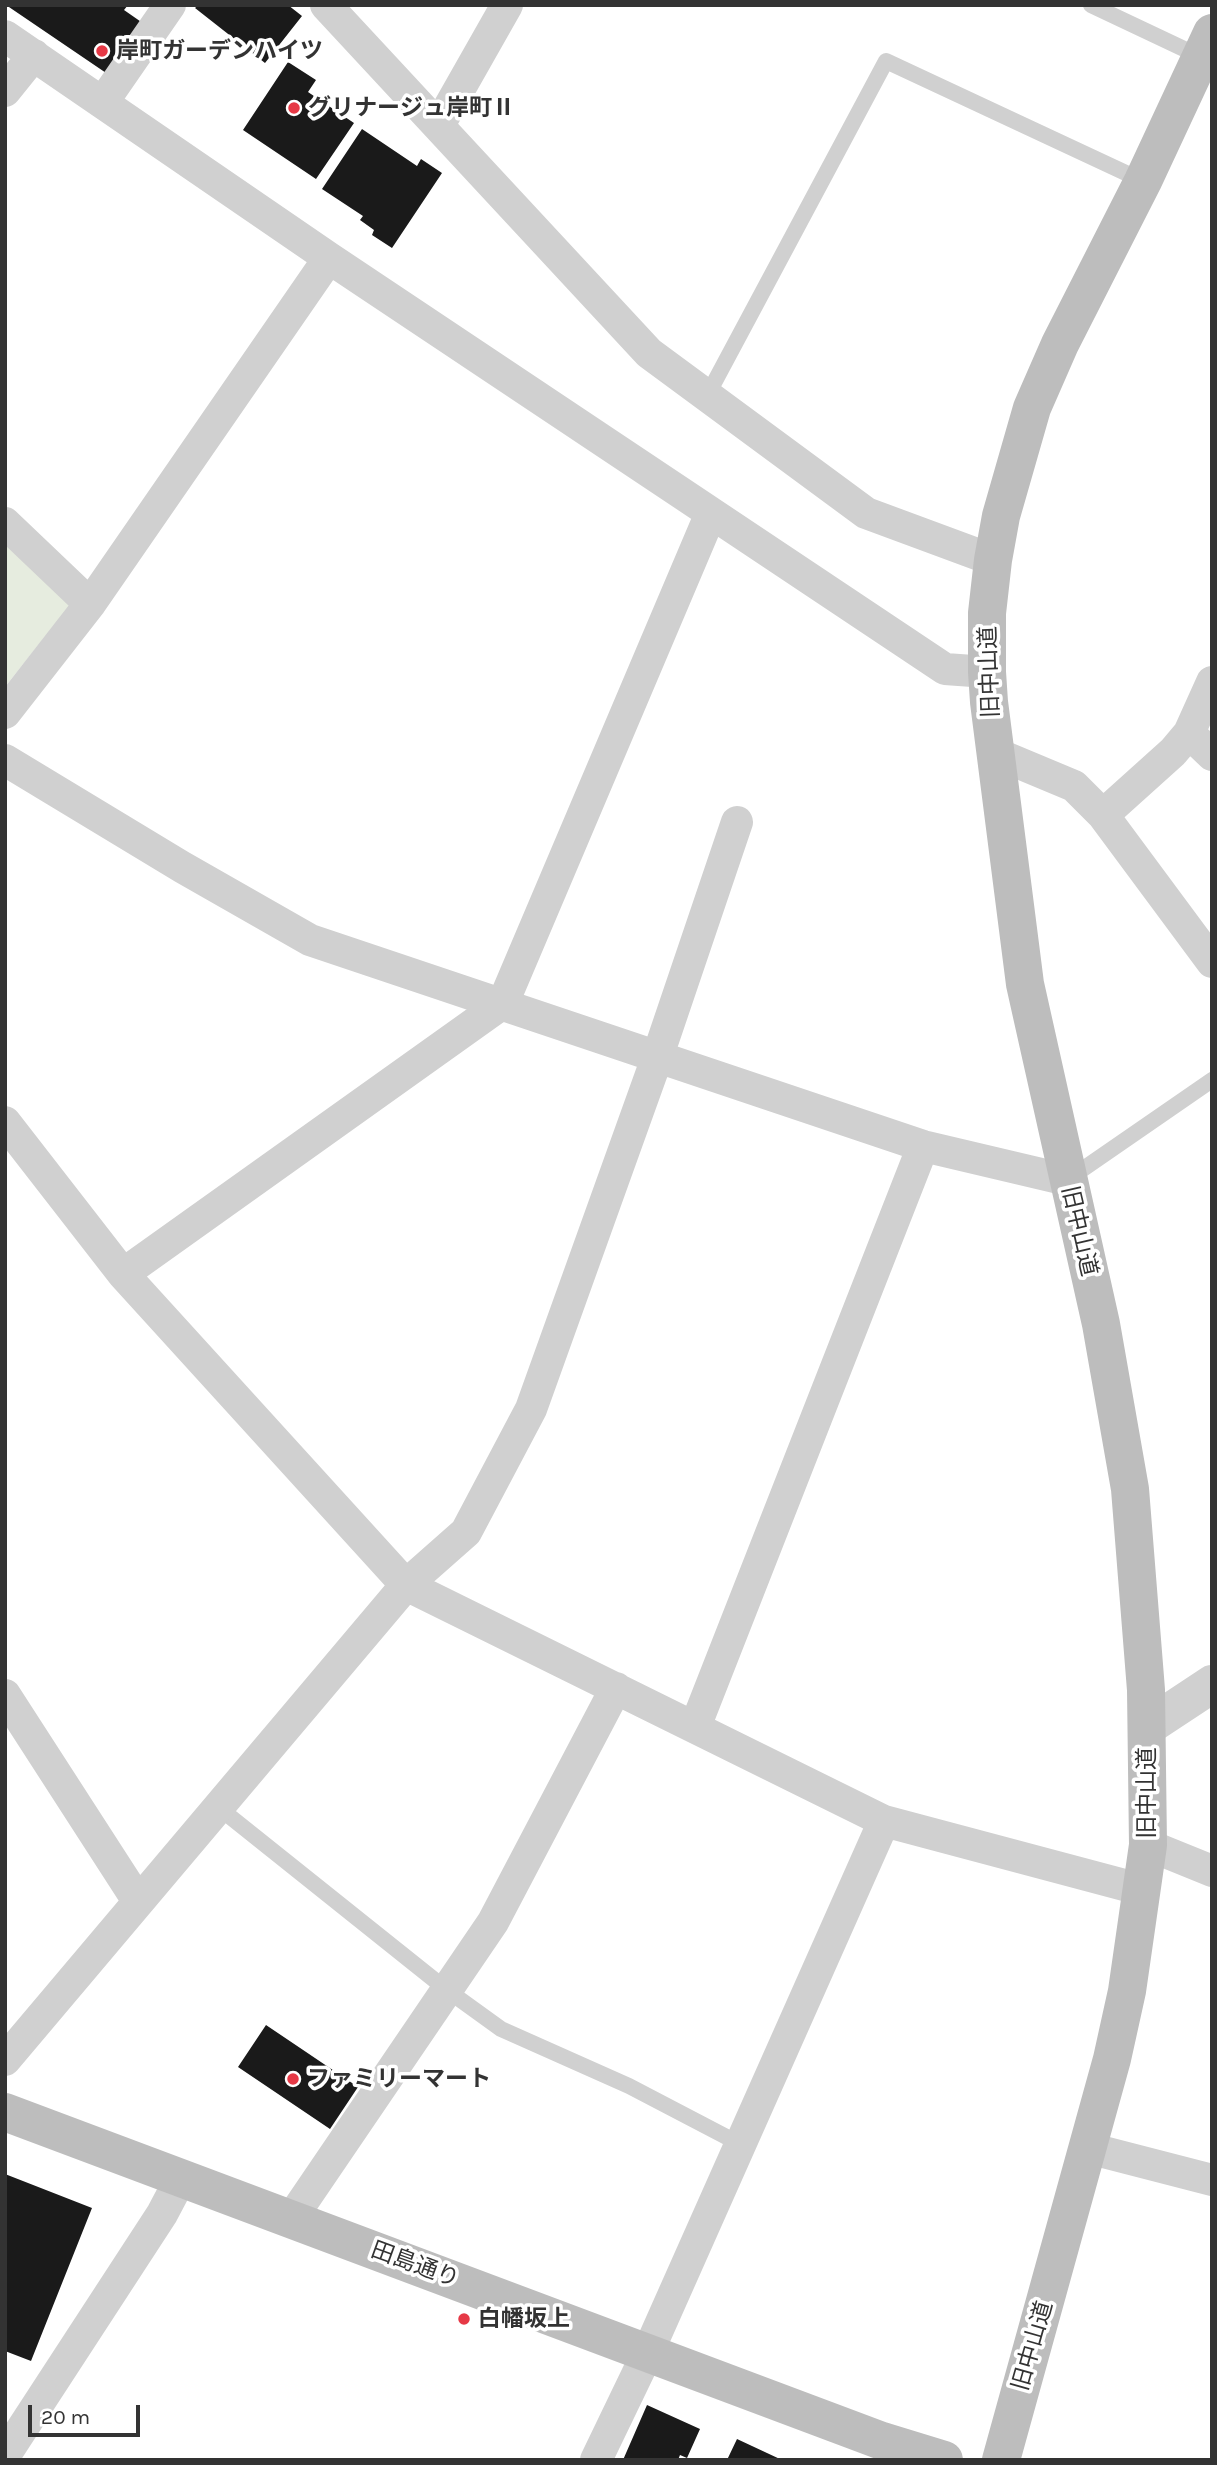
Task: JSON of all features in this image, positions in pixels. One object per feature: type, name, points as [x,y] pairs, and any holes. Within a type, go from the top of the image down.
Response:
[{"type":"main road","name":"旧中山道","points":[[1001,2460],[1088,2148],[1127,1992],[1148,1844],[1147,1727],[1130,1489],[1101,1324],[1025,984],[986,672],[988,613],[1001,516],[1032,408],[1060,344],[1143,181],[1206,45]]},
{"type":"main road","name":"田島通り","points":[[5,2112],[882,2441],[944,2460]]},
{"type":"street","points":[[103,103],[170,5]]},
{"type":"street","points":[[326,5],[649,353],[866,513],[993,560]]},
{"type":"street","points":[[439,125],[507,5]]},
{"type":"street","points":[[5,36],[329,258],[945,669],[986,672]]},
{"type":"street","points":[[5,91],[34,55]]},
{"type":"street","points":[[5,713],[90,604],[329,258]]},
{"type":"street","points":[[122,1274],[503,1003],[711,513]]},
{"type":"street","points":[[5,523],[90,604]]},
{"type":"street","points":[[1103,815],[1173,752],[1188,733],[1212,682]]},
{"type":"street","points":[[1188,733],[1212,755]]},
{"type":"street","points":[[995,753],[1074,786],[1103,815],[1209,953]]},
{"type":"street","points":[[5,760],[182,867],[310,940],[923,1146],[1067,1180]]},
{"type":"street","points":[[5,2060],[406,1585],[466,1532],[531,1409],[657,1058],[737,822]]},
{"type":"street","points":[[5,1122],[122,1274],[406,1585],[884,1821],[1143,1891]]},
{"type":"street","points":[[695,1727],[923,1146]]},
{"type":"street","points":[[1147,1727],[1212,1684]]},
{"type":"street","points":[[291,2219],[494,1922],[616,1688]]},
{"type":"street","points":[[5,1695],[138,1901]]},
{"type":"street","points":[[596,2460],[648,2352],[884,1821]]},
{"type":"street","points":[[1148,1844],[1212,1871]]},
{"type":"street","points":[[1088,2148],[1212,2180]]},
{"type":"street","points":[[5,2455],[162,2214],[181,2178]]},
{"type":"lane","points":[[1091,5],[1206,45]]},
{"type":"lane","points":[[707,396],[887,61],[1143,181]]},
{"type":"lane","points":[[1067,1180],[1212,1080]]},
{"type":"lane","points":[[218,1807],[447,1990],[501,2029],[629,2086],[740,2144]]},
{"type":"shaded area","points":[[5,543],[70,605],[5,687]]},
{"type":"building","name":"岸町ガーデンハイツ","points":[[6,5],[128,5],[124,10],[147,26],[112,77]]},
{"type":"building","points":[[198,5],[288,5],[302,16],[265,63],[195,8]]},
{"type":"building","name":"グリナージュ岸町Ⅱ","points":[[288,62],[316,80],[308,92],[354,123],[316,179],[243,130]]},
{"type":"building","points":[[362,129],[417,166],[421,159],[442,173],[392,248],[372,235],[374,230],[360,220],[363,216],[322,189]]},
{"type":"building","points":[[266,2025],[358,2087],[330,2129],[238,2067]]},
{"type":"building","points":[[5,2174],[92,2208],[31,2361],[5,2351]]},
{"type":"building","points":[[647,2405],[700,2429],[687,2458],[680,2455],[678,2460],[623,2460]]},
{"type":"building","points":[[737,2439],[782,2460],[727,2460]]},
{"type":"place","name":"岸町ガーデンハイツ","points":[[102,51]]},
{"type":"place","name":"グリナージュ岸町Ⅱ","points":[[294,108]]},
{"type":"place","name":"ファミリーマート","points":[[293,2079]]},
{"type":"place","name":"白幡坂上","points":[[464,2319]]}]
